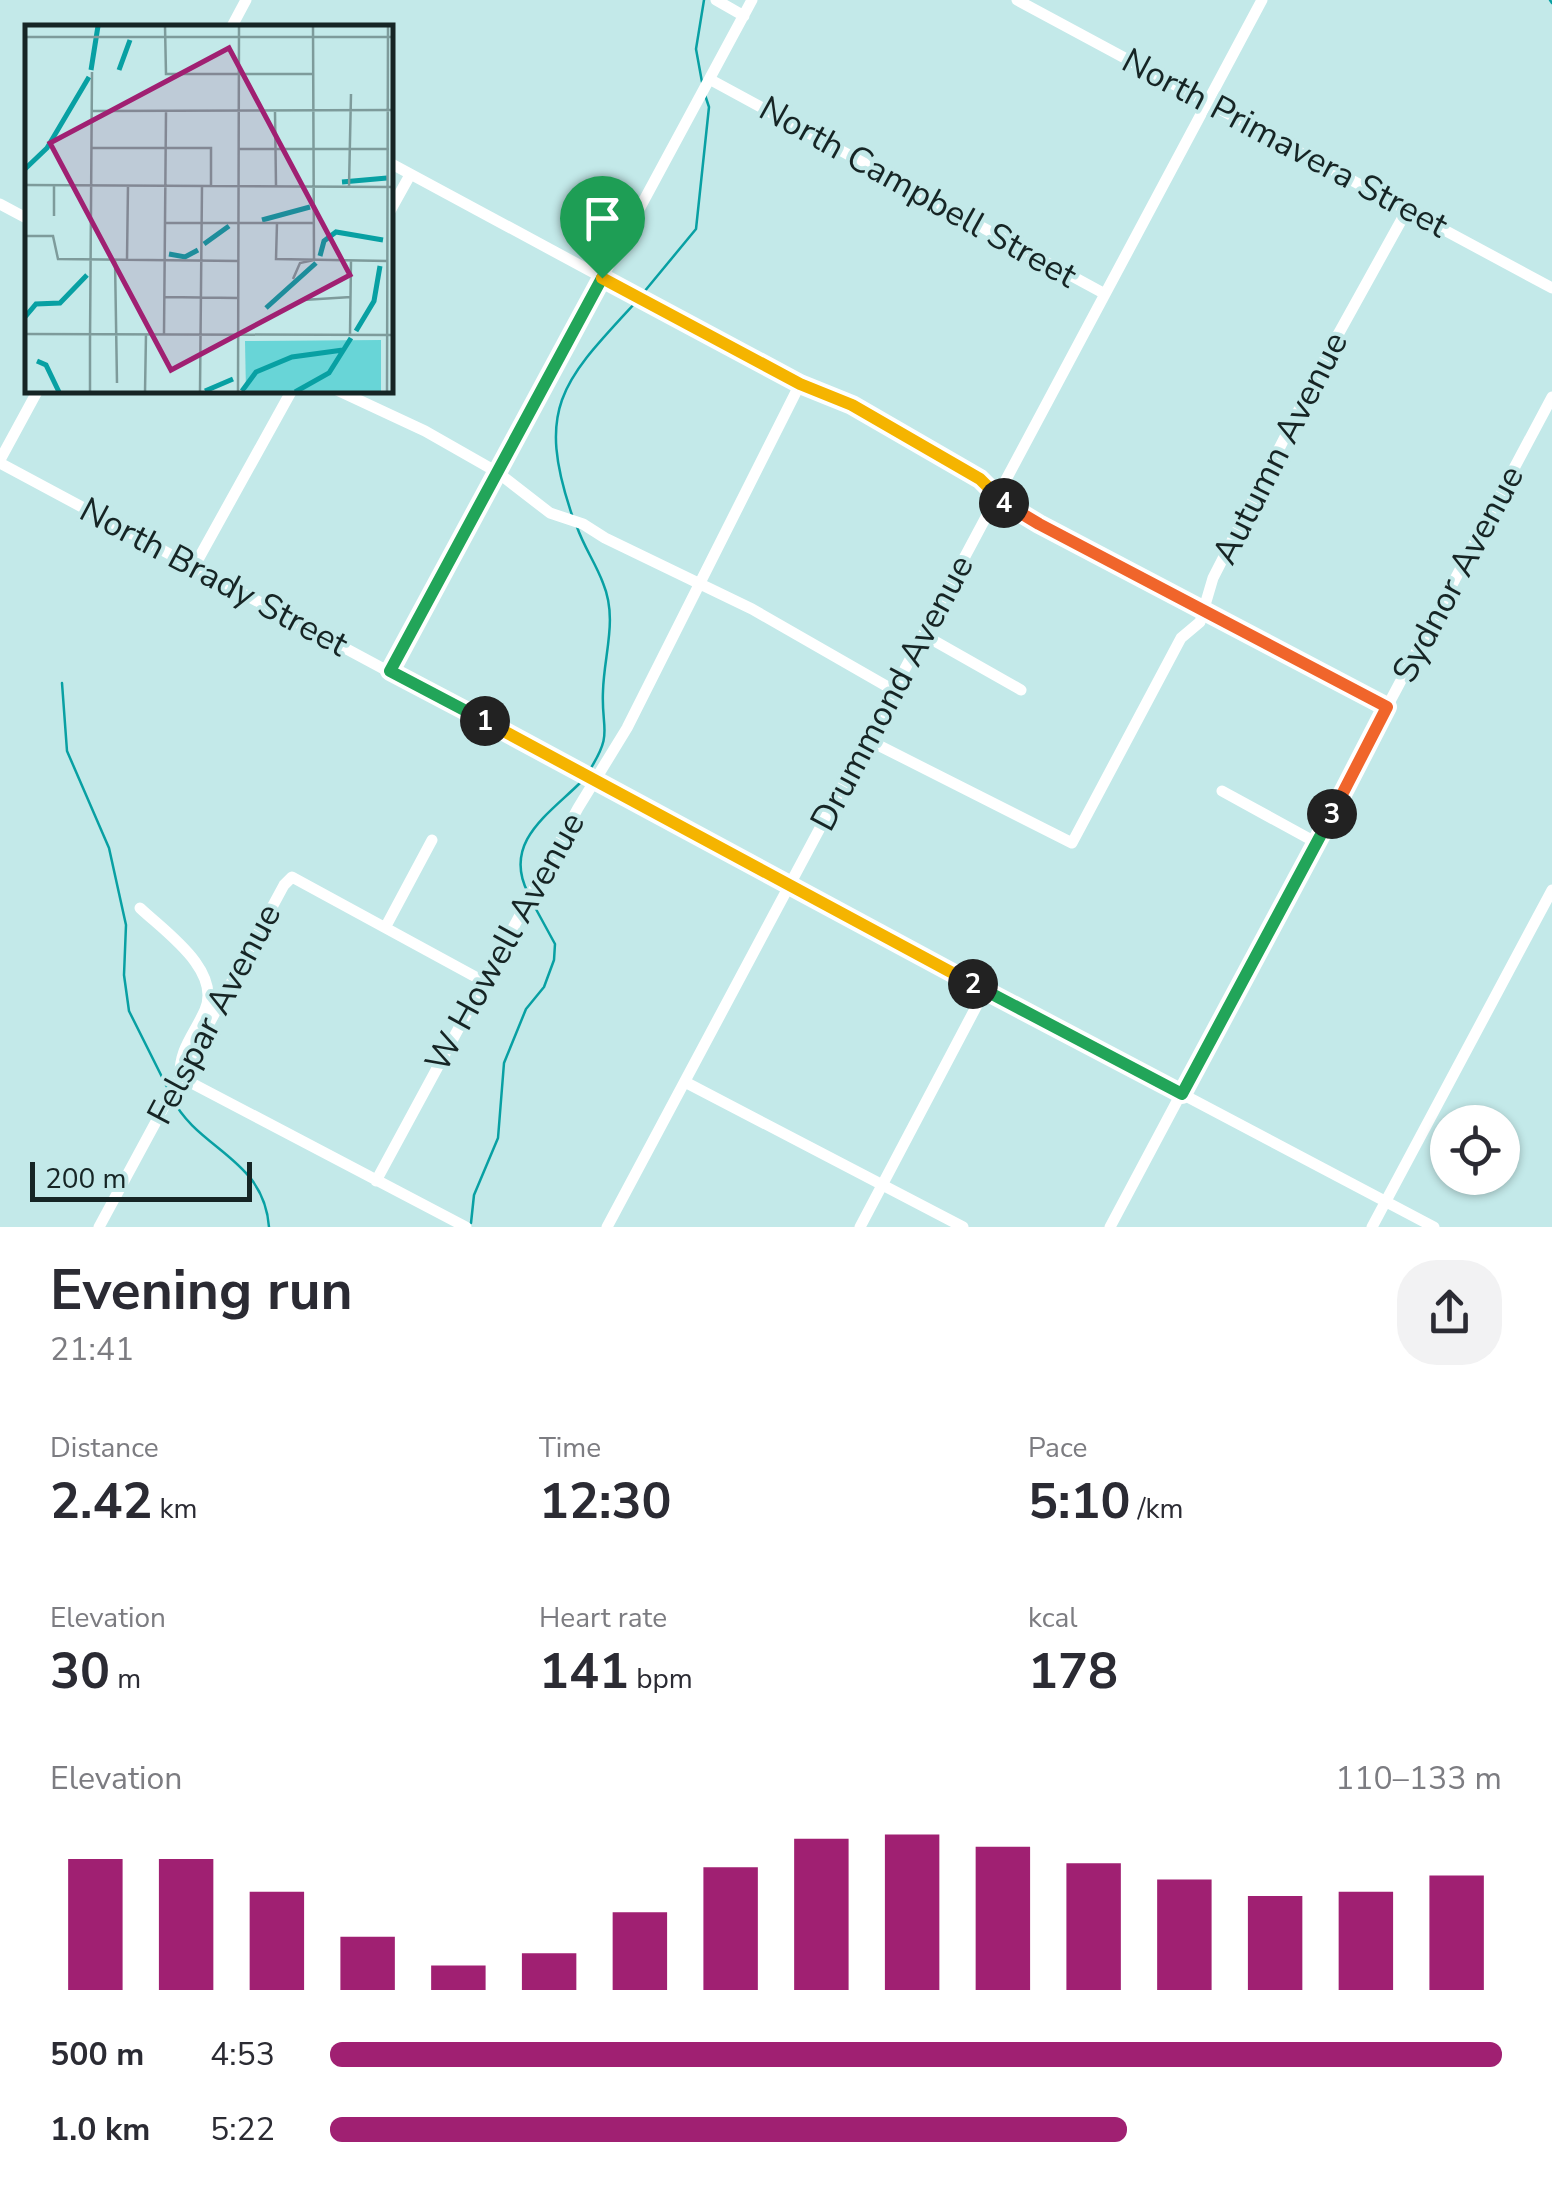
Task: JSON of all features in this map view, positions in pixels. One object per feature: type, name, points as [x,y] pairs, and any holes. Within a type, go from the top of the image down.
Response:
[{"type":"street","points":[[233,25],[246,0]]},
{"type":"street","points":[[716,0],[744,16]]},
{"type":"street","points":[[390,671],[752,0]]},
{"type":"street","name":"North Primavera Street","points":[[1017,0],[1552,288]]},
{"type":"street","name":"Drummond Avenue","points":[[607,1227],[1262,0]]},
{"type":"street","name":"North Campbell Street","points":[[711,80],[1106,294]]},
{"type":"street","points":[[392,165],[800,384],[852,405],[980,479],[1013,510],[1387,707]]},
{"type":"street","points":[[392,207],[410,174]]},
{"type":"street","points":[[0,204],[25,216]]},
{"type":"street","name":"Autumn Avenue","points":[[868,740],[1072,843],[1181,638],[1200,622],[1213,578],[1330,348],[1407,210]]},
{"type":"street","name":"W Howell Avenue","points":[[376,1181],[483,980],[626,728],[800,384]]},
{"type":"street","points":[[0,462],[37,392]]},
{"type":"street","points":[[195,565],[291,392]]},
{"type":"street","points":[[341,392],[425,431],[497,472],[550,512],[583,524],[700,584],[894,691]]},
{"type":"street","name":"Sydnor Avenue","points":[[1110,1227],[1552,398]]},
{"type":"street","name":"North Brady Street","points":[[0,462],[788,886],[1434,1227]]},
{"type":"street","points":[[924,635],[1021,690]]},
{"type":"street","points":[[1222,792],[1317,843]]},
{"type":"street","points":[[432,840],[386,926],[483,980]]},
{"type":"street","name":"Felspar Avenue","points":[[99,1227],[284,885],[292,877],[386,926]]},
{"type":"street","points":[[1372,1227],[1552,890]]},
{"type":"street","points":[[140,908],[194,960],[208,991],[206,1008],[182,1052],[180,1077],[466,1227]]},
{"type":"street","points":[[860,1227],[985,990]]},
{"type":"street","points":[[684,1082],[963,1227]]},
{"type":"waterway","points":[[702,82],[696,49],[704,0]]},
{"type":"waterway","points":[[644,292],[696,229],[709,107],[705,95]]},
{"type":"waterway","points":[[572,515],[556,447],[563,397],[590,353],[636,302]]},
{"type":"waterway","points":[[577,527],[603,583],[609,610],[603,691],[605,731],[589,771]]},
{"type":"waterway","points":[[62,683],[67,751],[109,848],[126,925],[124,975],[129,1011],[169,1091]]},
{"type":"waterway","points":[[528,893],[521,859],[525,844],[543,818],[581,782]]},
{"type":"waterway","points":[[471,1223],[474,1195],[498,1138],[504,1063],[526,1009],[544,987],[554,960],[555,944],[531,900]]},
{"type":"waterway","points":[[172,1098],[183,1116],[255,1185],[269,1227]]},
{"type":"route","points":[[602,278],[800,384],[852,405],[896,434],[980,479],[1013,510],[1387,707],[1182,1094],[390,671],[602,278]]}]
